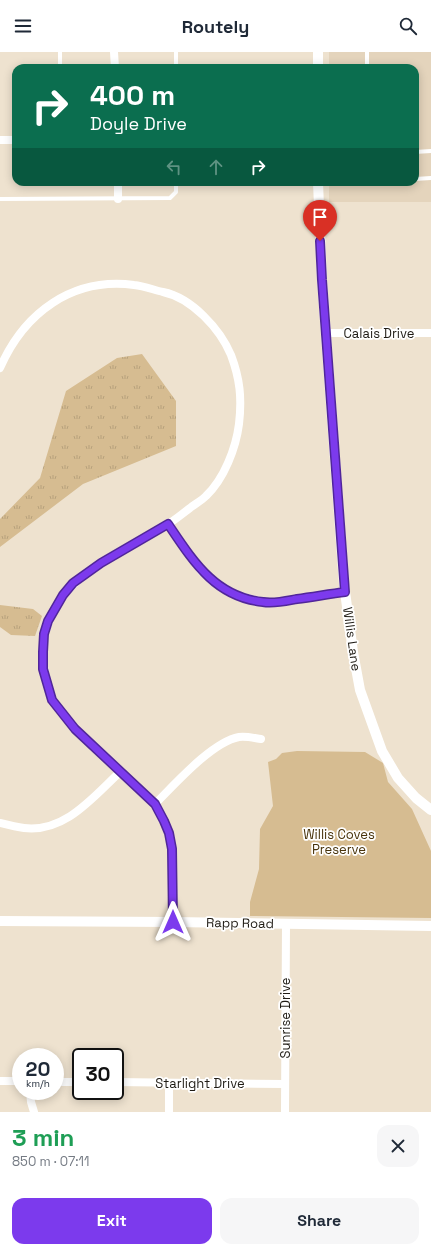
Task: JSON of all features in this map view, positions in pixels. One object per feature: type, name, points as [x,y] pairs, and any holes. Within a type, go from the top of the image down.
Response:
[{"type":"street","points":[[114,52],[115,64]]},
{"type":"street","points":[[318,52],[318,64]]},
{"type":"street","points":[[0,140],[12,140]]},
{"type":"street","points":[[118,186],[118,199]]},
{"type":"street","name":"Willis Lane","points":[[318,186],[322,280],[345,592],[353,652],[360,690],[382,751],[398,778],[416,798],[431,810]]},
{"type":"street","points":[[0,368],[17,337],[31,320],[46,306],[77,290],[96,285],[135,285],[170,293],[186,302],[210,322],[228,348],[237,372],[241,404],[236,441],[225,468],[217,482],[206,496],[168,524],[101,563],[73,583],[63,595],[48,621],[44,634],[43,669],[52,700],[75,729],[155,804],[169,833],[172,849],[173,922]]},
{"type":"street","name":"Calais Drive","points":[[326,333],[431,334]]},
{"type":"street","points":[[168,524],[201,571],[213,582],[236,595],[264,602],[278,602],[345,592]]},
{"type":"street","points":[[155,804],[200,760],[224,742],[240,737],[261,739]]},
{"type":"street","points":[[0,823],[25,828],[54,825],[74,814],[120,772]]},
{"type":"street","name":"Rapp Road","points":[[0,921],[431,926]]},
{"type":"street","name":"Sunrise Drive","points":[[285,1112],[286,924]]},
{"type":"street","points":[[0,1081],[12,1082]]},
{"type":"street","name":"Starlight Drive","points":[[124,1082],[285,1084]]},
{"type":"street","points":[[169,1083],[169,1112]]},
{"type":"street","points":[[31,1100],[34,1112]]},
{"type":"lane","points":[[60,52],[60,64]]},
{"type":"lane","points":[[176,52],[176,64]]},
{"type":"lane","points":[[367,52],[367,64]]},
{"type":"lane","points":[[419,152],[431,151]]},
{"type":"lane","points":[[419,178],[431,178]]},
{"type":"lane","points":[[0,199],[170,198],[176,192],[176,186]]},
{"type":"shaded area","points":[[329,52],[431,52],[431,202],[329,202],[329,186],[419,186],[419,64],[329,64]]},
{"type":"green space","points":[[142,354],[176,401],[176,446],[83,484],[0,547],[0,519],[40,478],[66,391],[117,358]]},
{"type":"green space","points":[[0,605],[33,609],[42,616],[35,636],[11,635],[0,627]]},
{"type":"green space","name":"Willis Coves Preserve","points":[[297,751],[365,752],[383,763],[388,782],[412,809],[431,851],[431,918],[250,916],[250,902],[259,869],[260,829],[273,806],[268,762],[276,759],[282,753]]},
{"type":"route","points":[[173,922],[172,849],[169,833],[164,821],[155,804],[75,729],[52,700],[43,669],[44,634],[48,621],[63,595],[73,583],[101,563],[168,524],[201,571],[213,582],[236,595],[251,600],[278,602],[345,592],[320,241]]}]
